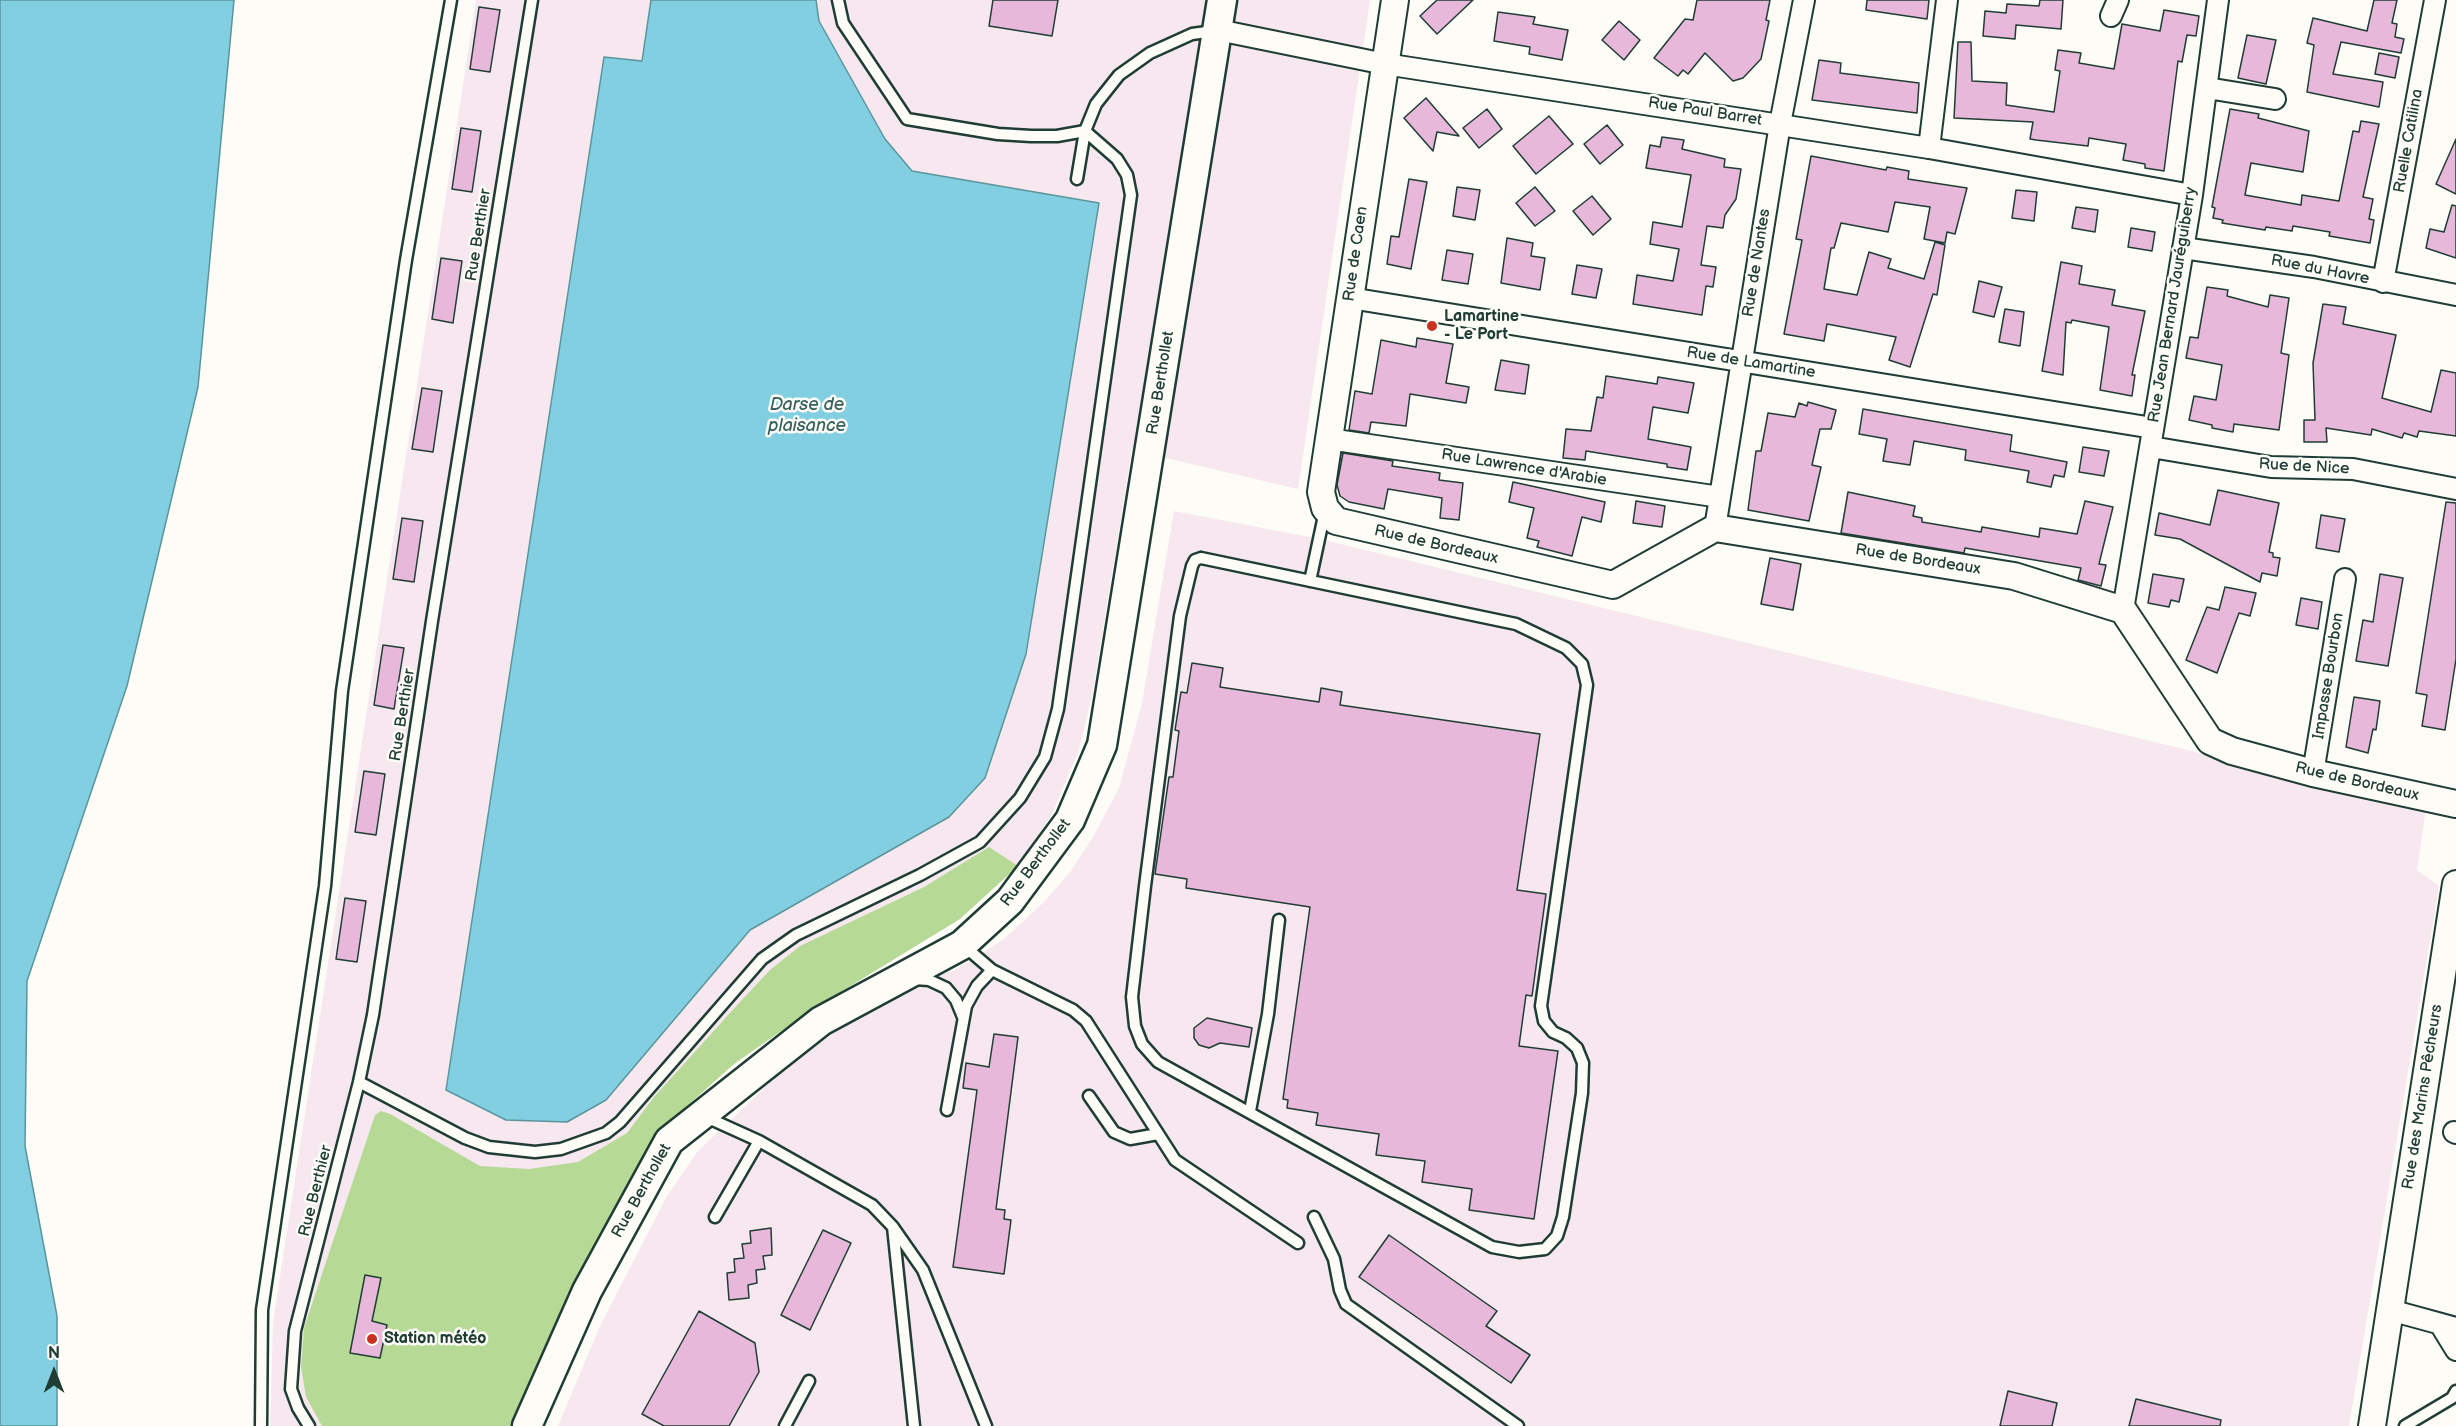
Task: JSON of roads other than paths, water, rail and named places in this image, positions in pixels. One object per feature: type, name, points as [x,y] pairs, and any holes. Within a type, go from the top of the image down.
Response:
[{"type":"main road","name":"Rue Berthollet","points":[[527,1426],[587,1291],[669,1141],[821,1021],[962,945],[1010,901],[1070,820],[1102,745],[1222,0]]},
{"type":"street","name":"Rue de Caen","points":[[1326,508],[1321,492],[1395,0]]},
{"type":"street","name":"Rue de Nantes","points":[[1714,528],[1780,124],[1804,0]]},
{"type":"street","points":[[1929,148],[1947,0]]},
{"type":"street","name":"Rue Jean Bernard Jauréguiberry","points":[[2123,610],[2192,195],[2216,0]]},
{"type":"street","name":"Ruelle Catilina","points":[[2383,282],[2435,0]]},
{"type":"street","name":"Rue Paul Barret","points":[[1218,30],[1385,64],[1929,148],[2192,195]]},
{"type":"street","points":[[2206,88],[2275,99]]},
{"type":"street","name":"Rue du Havre","points":[[2183,248],[2314,267],[2456,295]]},
{"type":"street","name":"Rue de Lamartine","points":[[1350,298],[1741,362],[2152,437]]},
{"type":"street","name":"Rue de Nice","points":[[2152,437],[2271,467],[2353,469],[2456,489]]},
{"type":"street","name":"Rue Lawrence d'Arabie","points":[[1329,438],[1720,497]]},
{"type":"street","name":"Rue de Bordeaux","points":[[1326,508],[1336,521],[1613,585],[1714,528],[2014,576],[2123,610],[2210,741],[2232,751],[2313,773],[2456,804]]},
{"type":"street","name":"Impasse Bourbon","points":[[2313,773],[2345,579]]},
{"type":"street","name":"Rue des Marins Pêcheurs","points":[[2372,1426],[2456,884]]},
{"type":"street","points":[[2390,1310],[2448,1326],[2456,1350]]},
{"type":"lane","points":[[261,1426],[262,1310],[325,886],[342,691],[406,260],[451,0]]},
{"type":"lane","name":"Rue Berthier","points":[[309,1426],[298,1408],[291,1389],[295,1331],[359,1082],[375,1002],[432,621],[532,0]]},
{"type":"lane","points":[[838,0],[843,23],[907,119],[1009,135],[1057,136],[1085,131]]},
{"type":"lane","points":[[1077,179],[1085,131],[1096,104],[1119,75],[1150,53],[1192,34],[1218,30]]},
{"type":"lane","points":[[359,1082],[465,1138],[489,1147],[525,1151],[561,1149],[606,1133],[620,1122],[762,959],[796,934],[920,875],[980,842],[1020,798],[1045,757],[1058,709],[1131,195],[1127,175],[1117,159],[1085,131]]},
{"type":"lane","points":[[1311,581],[1326,508]]},
{"type":"lane","points":[[1201,558],[1516,624],[1566,648],[1582,664],[1587,685],[1541,1006],[1544,1021],[1553,1032],[1566,1038],[1577,1048],[1583,1063],[1582,1093],[1567,1195],[1557,1236],[1545,1249],[1519,1252],[1492,1247],[1250,1111],[1158,1062],[1142,1044],[1135,1026],[1132,997],[1180,616],[1195,560],[1201,558]]},
{"type":"lane","points":[[1250,1111],[1268,1014],[1279,920]]},
{"type":"lane","points":[[962,945],[992,970],[1073,1010],[1086,1021],[1175,1160],[1298,1243]]},
{"type":"lane","points":[[947,1110],[966,1006],[977,986],[992,970]]},
{"type":"lane","points":[[899,979],[929,980],[946,988],[956,1000],[963,1017]]},
{"type":"lane","points":[[1089,1096],[1114,1132],[1130,1139],[1158,1134]]},
{"type":"lane","points":[[700,1115],[759,1141],[872,1205],[893,1227],[923,1270],[986,1426]]},
{"type":"lane","points":[[715,1218],[759,1141]]},
{"type":"lane","points":[[1314,1217],[1334,1259],[1340,1290],[1346,1304],[1518,1426]]},
{"type":"lane","points":[[893,1227],[914,1426]]},
{"type":"lane","points":[[785,1426],[808,1381]]},
{"type":"lane","points":[[2405,1426],[2452,1398],[2456,1390]]},
{"type":"water","points":[[0,0],[234,0],[198,387],[127,686],[27,981],[25,1146],[57,1316],[57,1426],[0,1426]]},
{"type":"water","name":"Darse de plaisance","points":[[651,0],[816,0],[819,21],[885,139],[912,171],[1099,203],[1026,654],[985,778],[949,817],[750,930],[606,1100],[567,1122],[506,1120],[446,1090],[604,57],[642,61]]},
{"type":"place","name":"Lamartine - Le Port","points":[[1432,326]]},
{"type":"place","name":"Station météo","points":[[372,1339]]}]
